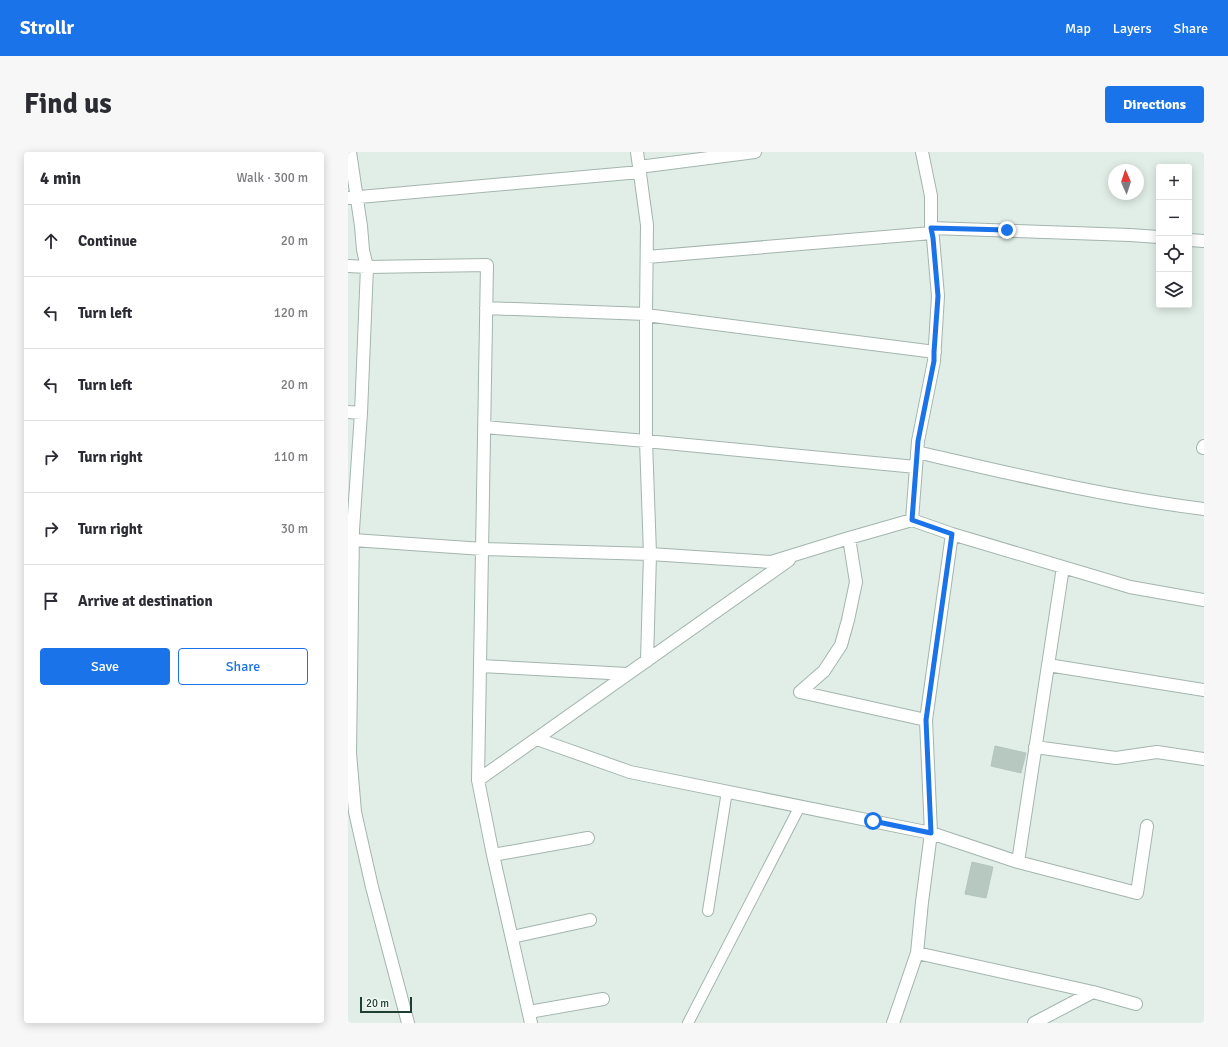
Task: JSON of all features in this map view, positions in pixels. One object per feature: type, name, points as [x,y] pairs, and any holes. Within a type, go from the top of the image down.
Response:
[{"type":"street","points":[[350,152],[352,198],[361,226],[363,250],[367,267],[361,413],[353,540],[349,655],[350,777],[355,812],[370,879],[408,1023]]},
{"type":"street","points":[[637,152],[647,225],[646,441],[650,554],[647,661]]},
{"type":"street","points":[[352,198],[640,169],[755,152]]},
{"type":"street","points":[[912,520],[918,441],[934,361],[938,296],[931,230],[931,196],[922,152]]},
{"type":"street","points":[[647,257],[931,230],[1156,237]]},
{"type":"street","points":[[1192,240],[1204,241]]},
{"type":"street","points":[[348,266],[487,265],[478,780],[493,855],[530,1018],[603,999]]},
{"type":"street","points":[[486,308],[646,314],[934,352]]},
{"type":"street","points":[[348,412],[361,413]]},
{"type":"street","points":[[485,427],[916,467]]},
{"type":"street","points":[[917,452],[1053,484],[1204,509]]},
{"type":"street","points":[[353,540],[483,549],[650,554],[771,562],[912,520],[952,534],[1130,587],[1204,600]]},
{"type":"street","points":[[894,1023],[917,952],[931,833],[926,720],[952,534]]},
{"type":"street","points":[[849,538],[856,582],[841,645],[824,671],[800,692],[926,720]]},
{"type":"street","points":[[478,780],[798,554]]},
{"type":"street","points":[[1018,862],[1063,567]]},
{"type":"street","points":[[1048,665],[1204,690]]},
{"type":"street","points":[[481,666],[628,674]]},
{"type":"street","points":[[537,739],[630,772],[931,833],[1018,862],[1137,893],[1147,826]]},
{"type":"street","points":[[1035,747],[1116,758],[1157,752],[1204,758]]},
{"type":"street","points":[[493,855],[588,838]]},
{"type":"street","points":[[512,937],[590,920]]},
{"type":"street","points":[[917,952],[1093,992],[1136,1004]]},
{"type":"street","points":[[1034,1023],[1093,992]]},
{"type":"lane","points":[[708,912],[727,792]]},
{"type":"lane","points":[[688,1023],[800,806]]},
{"type":"building","points":[[995,746],[1026,753],[1021,773],[991,766]]},
{"type":"building","points":[[972,862],[993,867],[986,898],[965,894]]},
{"type":"route","points":[[873,821],[931,833],[926,720],[952,534],[912,520],[918,441],[934,361],[938,296],[931,228],[1007,230]]}]
